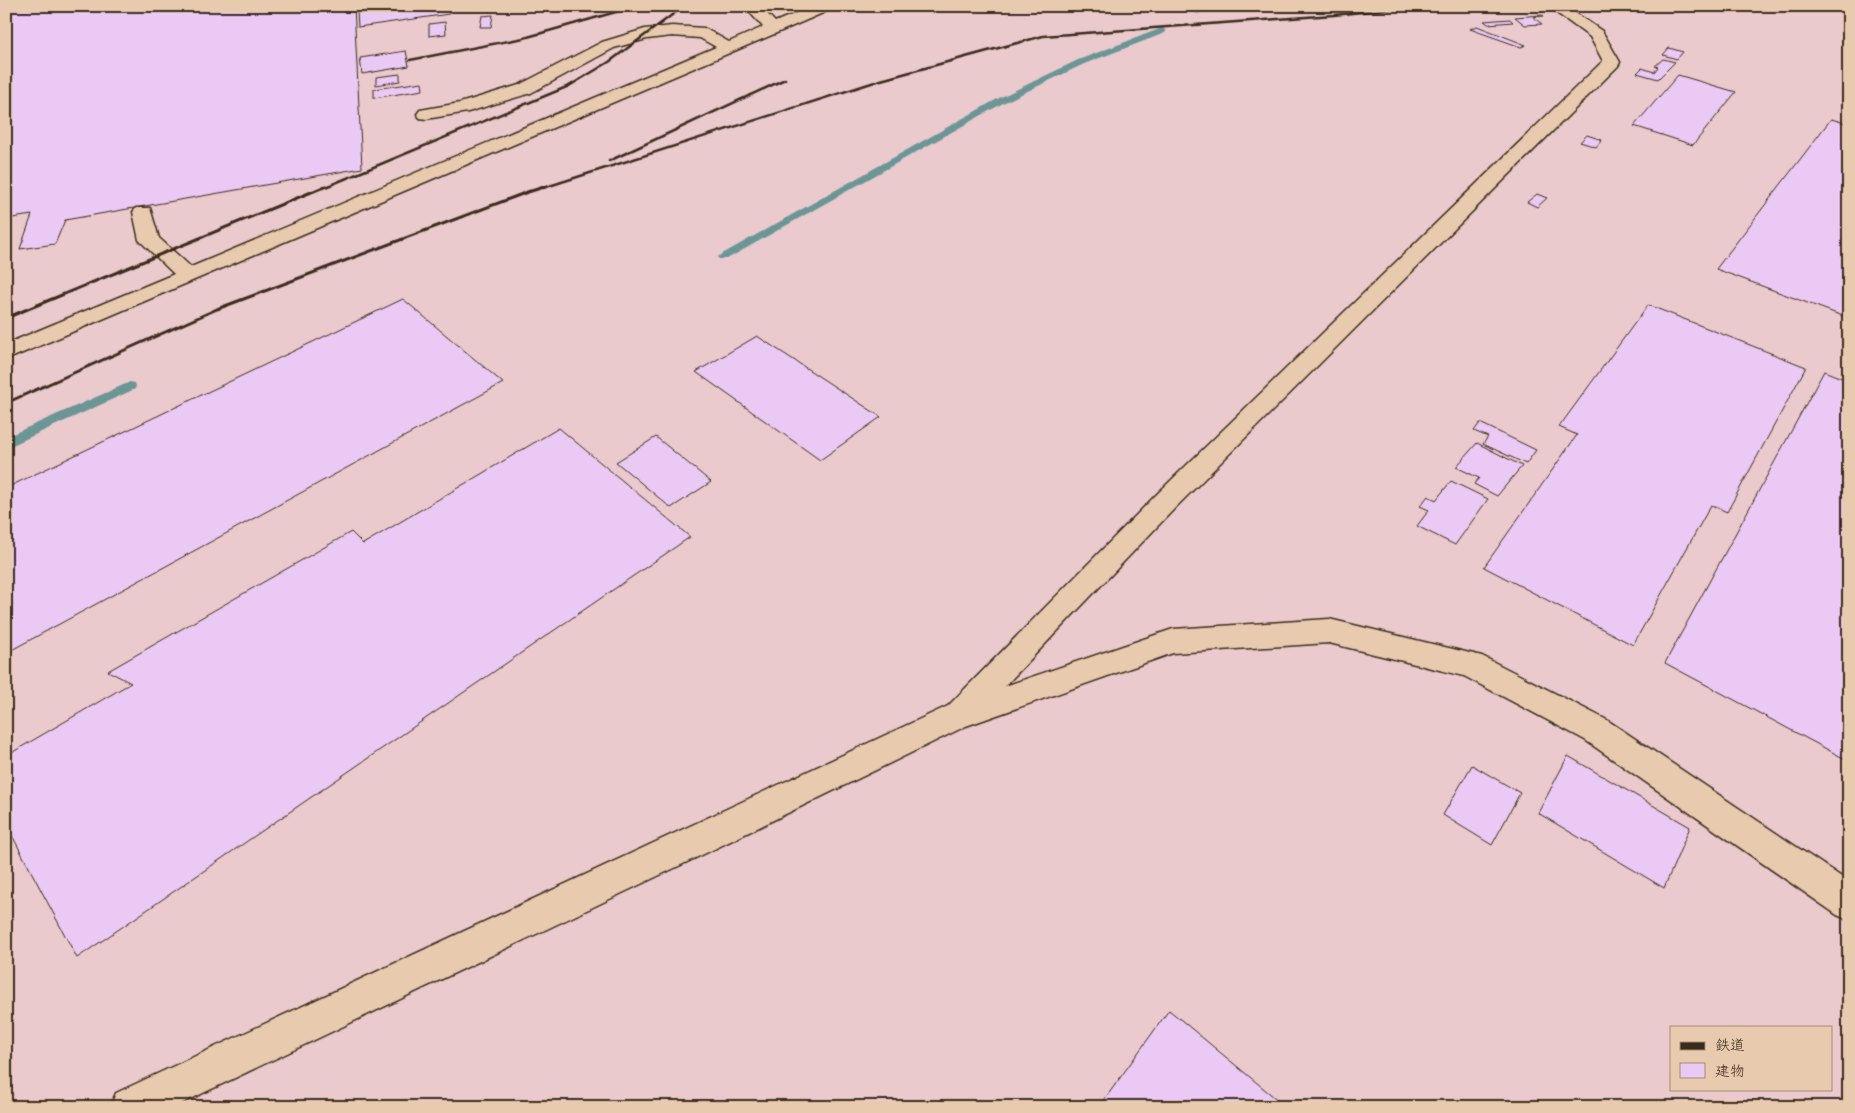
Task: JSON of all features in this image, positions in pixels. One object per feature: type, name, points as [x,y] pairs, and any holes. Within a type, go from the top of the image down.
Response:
[{"type":"lane","points":[[751,6],[773,29]]},
{"type":"lane","points":[[6,353],[827,6]]},
{"type":"lane","points":[[956,716],[1173,494],[1612,62],[1596,34],[1554,6]]},
{"type":"lane","points":[[426,114],[462,108],[525,89],[608,45],[645,34],[672,31],[704,33],[728,48]]},
{"type":"lane","points":[[143,212],[149,240],[188,276]]},
{"type":"lane","points":[[130,1107],[692,843],[956,716],[1173,641],[1329,631],[1471,665],[1596,730],[1849,903]]},
{"type":"shaded area","points":[[6,6],[1849,6],[1849,1107],[6,1107]]},
{"type":"building","points":[[6,6],[354,6],[362,168],[65,220],[55,244],[20,249],[32,215],[6,219]]},
{"type":"building","points":[[390,6],[448,6],[449,14],[358,27],[357,11]]},
{"type":"building","points":[[493,15],[491,27],[480,27],[482,16]]},
{"type":"building","points":[[1544,16],[1533,17],[1542,24],[1525,25],[1515,17]]},
{"type":"building","points":[[1510,19],[1513,22],[1488,24],[1484,21]]},
{"type":"building","points":[[445,22],[446,34],[429,36],[429,24]]},
{"type":"building","points":[[1477,26],[1526,45],[1521,47],[1470,29]]},
{"type":"building","points":[[1669,48],[1683,52],[1677,59],[1663,55]]},
{"type":"building","points":[[406,51],[409,66],[362,74],[360,58]]},
{"type":"building","points":[[1663,59],[1675,62],[1658,79],[1637,73],[1642,68],[1654,72],[1658,67],[1655,66]]},
{"type":"building","points":[[400,74],[400,81],[376,85],[376,77]]},
{"type":"building","points":[[1678,75],[1736,92],[1693,145],[1634,126]]},
{"type":"building","points":[[422,82],[423,90],[374,98],[374,89]]},
{"type":"building","points":[[1831,119],[1849,124],[1848,318],[1716,269]]},
{"type":"building","points":[[1587,135],[1602,140],[1596,147],[1580,142]]},
{"type":"building","points":[[1537,194],[1547,198],[1537,207],[1527,202]]},
{"type":"building","points":[[403,299],[503,383],[6,653],[6,488]]},
{"type":"building","points":[[1648,305],[1806,367],[1727,512],[1711,505],[1633,645],[1484,567],[1577,435],[1559,427]]},
{"type":"building","points":[[757,336],[881,417],[820,460],[696,372]]},
{"type":"building","points":[[1824,371],[1849,381],[1849,761],[1665,663]]},
{"type":"building","points":[[1480,423],[1536,450],[1526,464],[1483,444],[1488,437],[1474,431]]},
{"type":"building","points":[[559,428],[690,537],[77,958],[6,824],[6,756],[131,683],[108,671],[351,532],[363,544]]},
{"type":"building","points":[[656,437],[711,482],[671,508],[616,462]]},
{"type":"building","points":[[1477,443],[1522,466],[1497,496],[1474,484],[1479,478],[1456,467]]},
{"type":"building","points":[[1451,481],[1488,499],[1455,545],[1417,526],[1429,510],[1420,506],[1428,496],[1436,500]]},
{"type":"building","points":[[1568,756],[1690,827],[1664,888],[1538,813]]},
{"type":"building","points":[[1472,765],[1520,793],[1492,845],[1443,815]]},
{"type":"building","points":[[1169,1010],[1286,1107],[1099,1107]]},
{"type":"waterway","points":[[1195,12],[1209,6]]},
{"type":"waterway","points":[[723,257],[1002,100],[1081,62],[1162,31]]},
{"type":"waterway","points":[[6,443],[130,386]]},
{"type":"railway","points":[[410,60],[524,38],[637,6]]},
{"type":"railway","points":[[323,188],[569,86],[609,62],[684,6]]},
{"type":"railway","points":[[543,188],[881,80],[1043,36],[1334,15],[1417,6]]},
{"type":"railway","points":[[609,161],[785,79]]},
{"type":"railway","points":[[6,318],[326,186]]},
{"type":"railway","points":[[525,193],[547,186]]},
{"type":"railway","points":[[6,403],[217,309],[530,191]]}]
